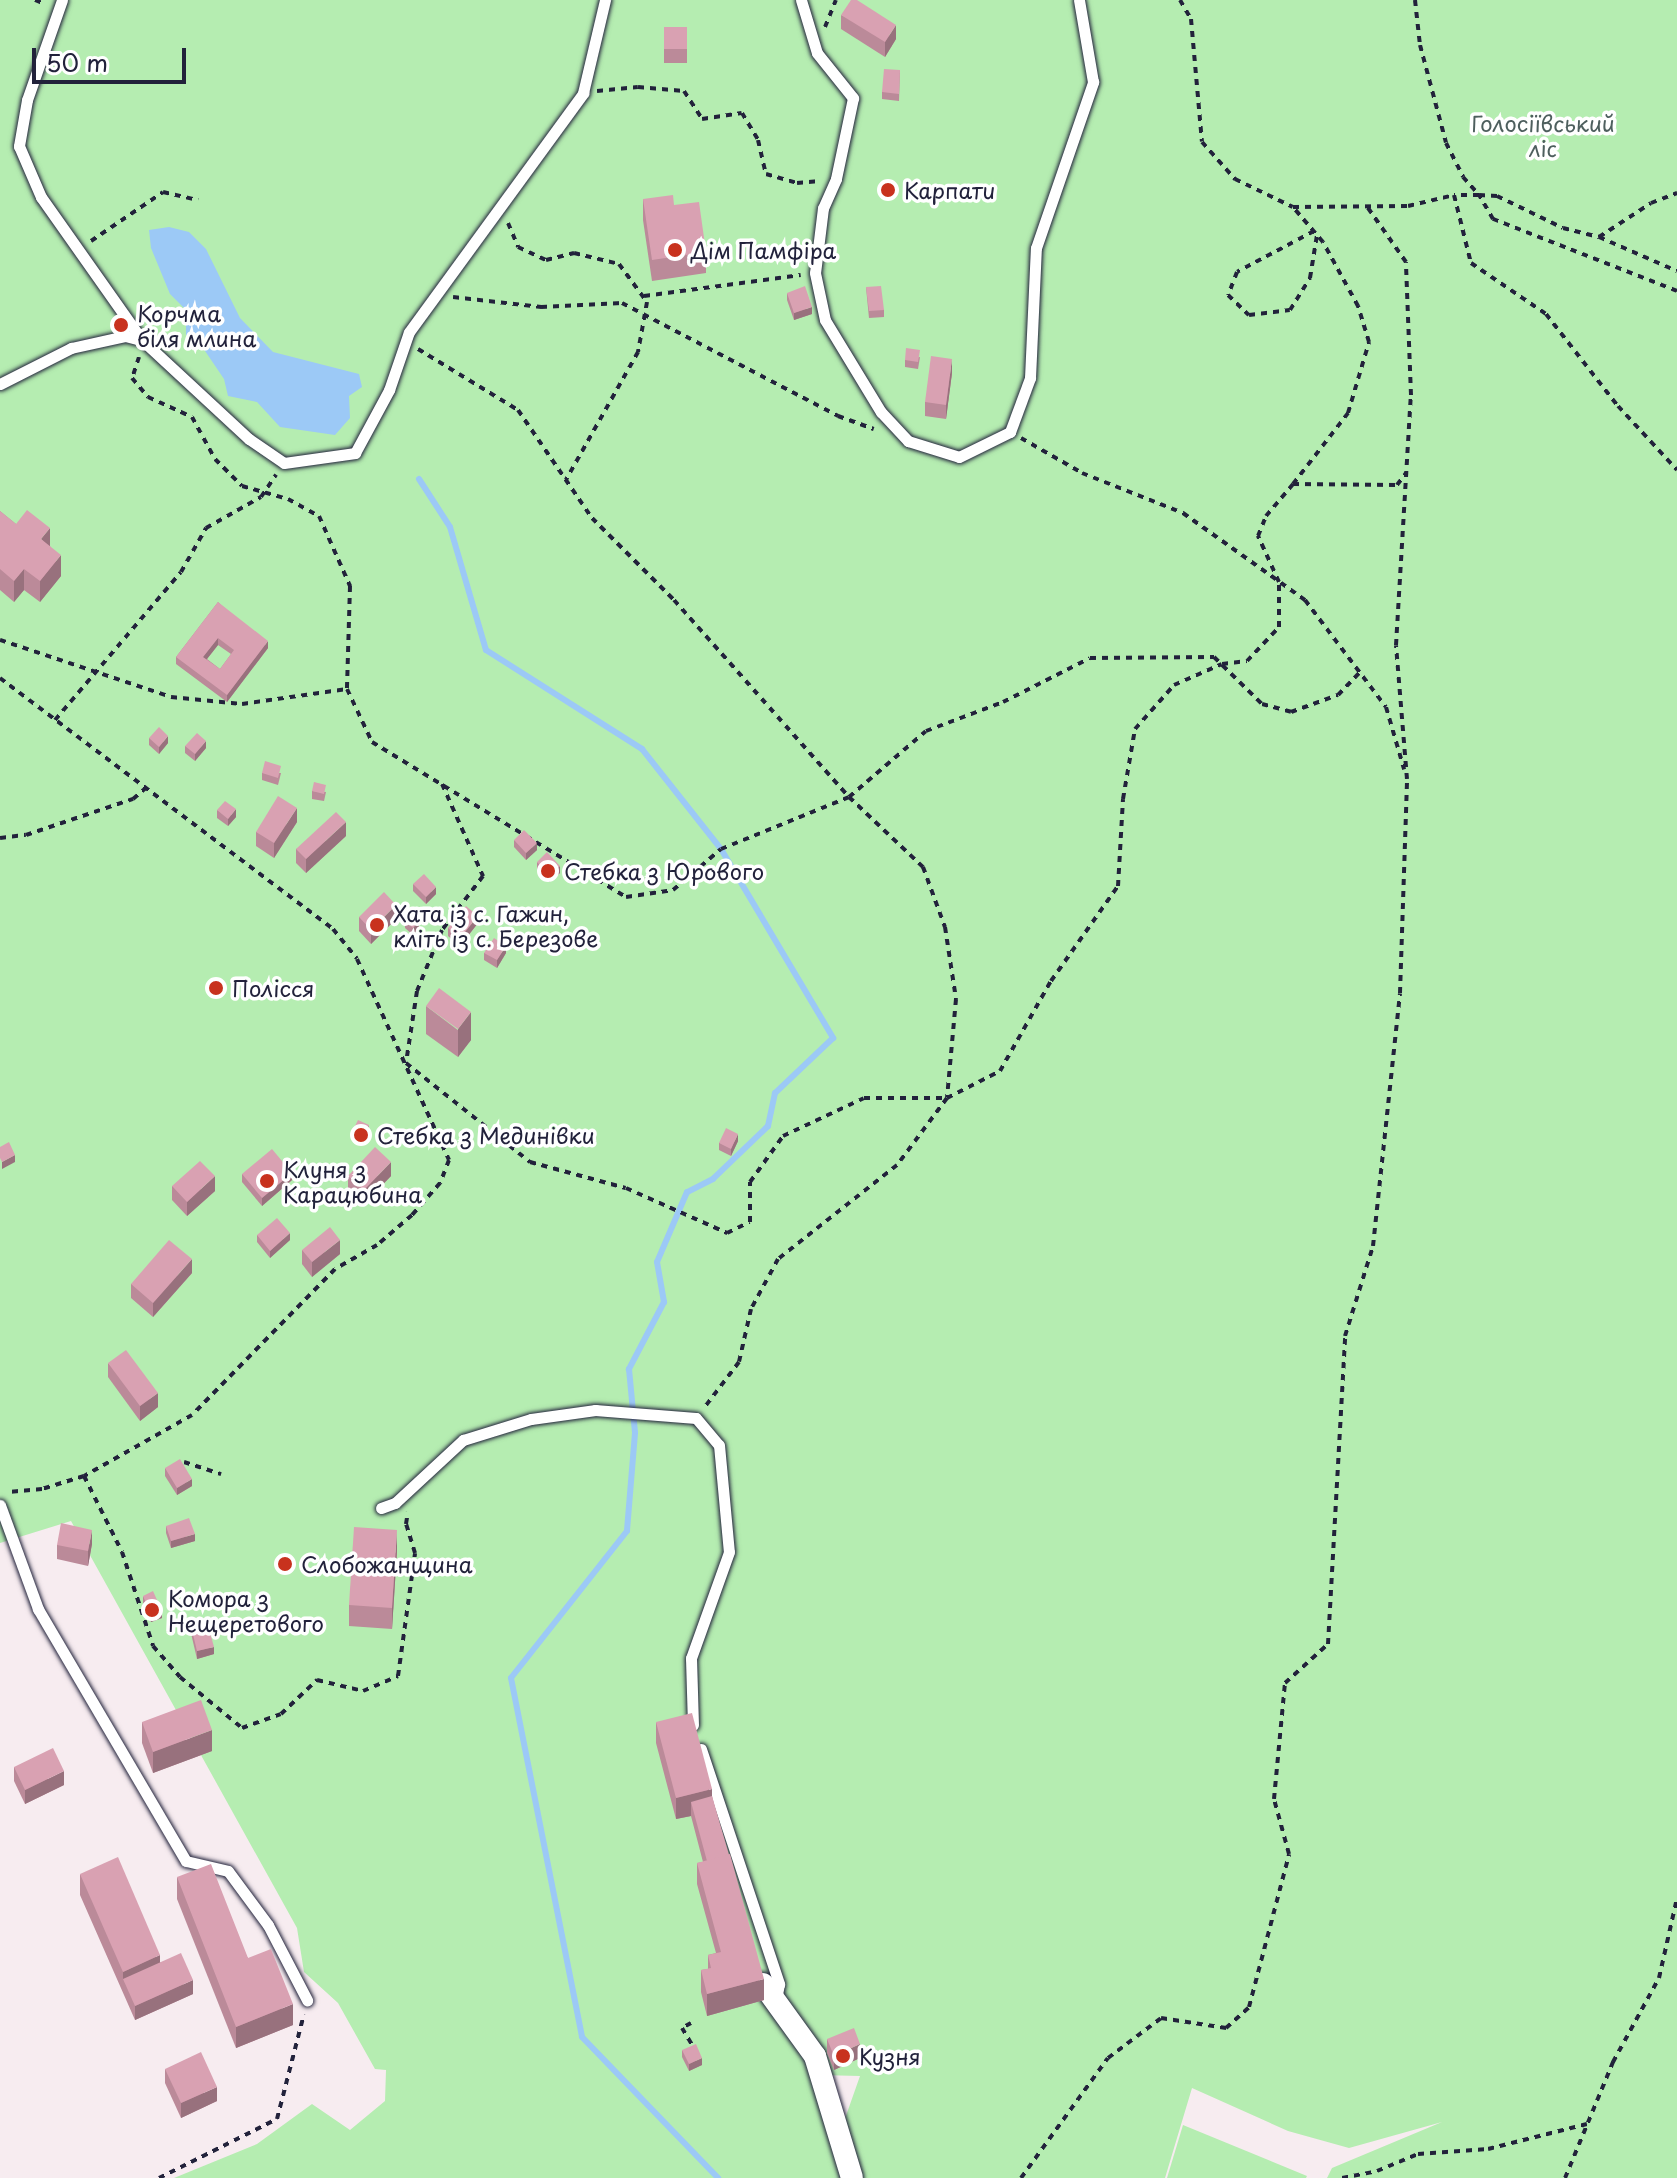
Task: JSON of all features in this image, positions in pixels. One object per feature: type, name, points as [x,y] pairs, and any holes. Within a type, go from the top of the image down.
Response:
[{"type":"street","points":[[763,1984],[815,2056],[852,2178]]},
{"type":"lane","points":[[62,0],[27,100],[19,146],[41,197],[77,253],[146,343],[249,439],[284,463],[355,453],[389,390],[405,342],[514,182],[541,155],[583,93],[605,0]]},
{"type":"lane","points":[[801,0],[817,53],[853,98],[836,179],[823,208],[815,273],[825,320],[881,412],[908,441],[959,457],[1010,432],[1030,378],[1036,248],[1093,82],[1079,0]]},
{"type":"lane","points":[[0,384],[71,348],[125,336],[146,343]]},
{"type":"lane","points":[[381,1508],[395,1503],[416,1478],[463,1440],[531,1419],[619,1412],[696,1418],[719,1445],[729,1552],[691,1658],[689,1712],[779,1984],[776,2004]]},
{"type":"lane","points":[[0,1505],[38,1609],[186,1861],[228,1871],[268,1925],[307,2000]]},
{"type":"path","points":[[696,1418],[739,1362],[751,1309],[778,1259],[897,1165],[947,1098],[1000,1071],[1051,981],[1118,886],[1123,799],[1135,729],[1174,685],[1222,664],[1247,661],[1279,627],[1279,582],[1258,536],[1266,516],[1348,413],[1369,342],[1358,306],[1316,233],[1293,207],[1235,179],[1202,142],[1191,19],[1180,0]]},
{"type":"path","points":[[1415,0],[1420,45],[1446,143],[1463,177],[1479,195],[1493,219],[1677,291]]},
{"type":"path","points":[[583,93],[638,87],[684,91],[702,119],[742,113],[758,140],[766,174],[797,183],[836,179]]},
{"type":"path","points":[[514,182],[505,213],[518,247],[546,260],[574,253],[619,264],[644,296],[645,314],[638,352],[566,480]]},
{"type":"path","points":[[77,253],[121,216],[163,192],[198,200]]},
{"type":"path","points":[[1599,237],[1651,203],[1677,193]]},
{"type":"path","points":[[1293,207],[1408,206],[1454,195],[1497,196],[1563,228],[1599,237],[1677,271]]},
{"type":"path","points":[[1454,195],[1471,263],[1546,314],[1618,406],[1677,470]]},
{"type":"path","points":[[1021,2178],[1108,2058],[1150,2026],[1161,2018],[1226,2028],[1249,2007],[1289,1854],[1274,1799],[1285,1683],[1328,1644],[1345,1336],[1373,1246],[1400,993],[1407,779],[1396,645],[1408,472],[1406,262],[1366,205]]},
{"type":"path","points":[[1316,233],[1310,278],[1290,310],[1249,315],[1228,295],[1237,272],[1316,233]]},
{"type":"path","points":[[644,296],[815,273]]},
{"type":"path","points":[[439,296],[541,307],[622,303],[838,416],[908,441]]},
{"type":"path","points":[[405,342],[518,410],[592,518],[674,600],[849,797],[923,867],[945,927],[956,999],[947,1098]]},
{"type":"path","points":[[146,343],[137,359],[132,378],[148,397],[192,417],[215,459],[242,486],[319,516],[350,586],[347,689],[372,742],[626,897],[673,890],[721,849],[849,797],[926,731],[1003,702],[1090,658],[1214,657],[1262,704],[1291,712],[1338,695],[1360,672]]},
{"type":"path","points":[[1010,432],[1082,473],[1183,513],[1305,600],[1386,707],[1407,779]]},
{"type":"path","points":[[55,720],[181,572],[206,528],[264,492],[284,463]]},
{"type":"path","points":[[1293,484],[1397,485],[1408,472]]},
{"type":"path","points":[[0,640],[94,674],[171,697],[242,704],[347,689]]},
{"type":"path","points":[[0,678],[333,929],[357,959],[449,1160],[440,1183],[394,1231],[335,1269],[192,1415],[84,1476],[42,1489],[0,1493]]},
{"type":"path","points":[[406,1063],[417,991],[442,930],[483,876],[442,784]]},
{"type":"path","points":[[0,838],[26,835],[133,799],[148,787]]},
{"type":"path","points":[[406,1063],[530,1162],[626,1188],[727,1233],[750,1222],[750,1182],[783,1136],[864,1098],[947,1098]]},
{"type":"path","points":[[184,1462],[221,1474]]},
{"type":"path","points":[[84,1476],[122,1552],[153,1646],[180,1677],[242,1728],[281,1714],[317,1680],[363,1691],[398,1676],[415,1553],[406,1524],[416,1478]]},
{"type":"path","points":[[1565,2178],[1613,2062],[1659,1978],[1677,1898]]},
{"type":"path","points":[[1669,1940],[1677,1931]]},
{"type":"path","points":[[159,2178],[277,2119],[307,2000]]},
{"type":"path","points":[[691,2023],[682,2028],[702,2061]]},
{"type":"path","points":[[1342,2178],[1377,2171],[1418,2154],[1488,2149],[1587,2124]]},
{"type":"green space","name":"Голосіївський ліс","points":[[0,0],[1677,0],[1677,2178],[1327,2178],[1332,2168],[1442,2122],[1349,2148],[1288,2131],[1192,2088],[1165,2178],[174,2178],[257,2144],[312,2104],[350,2130],[385,2101],[386,2070],[375,2069],[338,2003],[304,1972],[297,1928],[71,1521],[0,1543]],"holes":[[[819,2075],[860,2076],[842,2127]]]},
{"type":"green space","points":[[1183,2125],[1307,2176],[1167,2178]]},
{"type":"water","points":[[169,227],[189,232],[206,249],[240,318],[273,352],[359,374],[362,387],[349,396],[350,418],[335,435],[280,427],[257,402],[228,396],[224,379],[201,345],[186,335],[186,310],[170,294],[151,248],[149,230]]},
{"type":"building","points":[[851,0],[857,0],[896,25],[885,42],[841,15]]},
{"type":"building","points":[[664,27],[687,27],[687,49],[664,49]]},
{"type":"building","points":[[884,69],[900,70],[899,94],[882,92]]},
{"type":"building","points":[[673,195],[674,205],[699,202],[706,252],[652,260],[643,199]]},
{"type":"building","points":[[805,286],[812,307],[794,313],[787,293]]},
{"type":"building","points":[[881,286],[884,310],[869,311],[866,287]]},
{"type":"building","points":[[906,348],[920,350],[918,362],[905,360]]},
{"type":"building","points":[[931,356],[952,359],[946,405],[925,402]]},
{"type":"building","points":[[27,510],[50,528],[41,539],[61,555],[40,581],[24,569],[14,581],[0,569],[0,511],[16,524]]},
{"type":"building","points":[[218,602],[268,641],[227,695],[176,657]],"holes":[[[218,638],[234,650],[220,669],[203,657]]]},
{"type":"building","points":[[159,727],[168,736],[159,747],[149,738]]},
{"type":"building","points":[[197,733],[206,741],[195,754],[185,746]]},
{"type":"building","points":[[265,761],[281,766],[278,778],[262,773]]},
{"type":"building","points":[[314,782],[326,785],[324,794],[312,791]]},
{"type":"building","points":[[278,796],[297,808],[274,843],[256,832]]},
{"type":"building","points":[[225,801],[236,809],[228,819],[217,810]]},
{"type":"building","points":[[336,812],[346,822],[306,859],[296,849]]},
{"type":"building","points":[[524,830],[537,843],[526,853],[514,840]]},
{"type":"building","points":[[547,852],[560,866],[549,875],[537,862]]},
{"type":"building","points":[[424,874],[436,887],[426,897],[413,884]]},
{"type":"building","points":[[384,892],[396,905],[371,930],[359,917]]},
{"type":"building","points":[[466,906],[478,916],[460,938],[448,928]]},
{"type":"building","points":[[412,914],[419,921],[413,928],[405,920]]},
{"type":"building","points":[[494,938],[506,946],[497,960],[484,953]]},
{"type":"building","points":[[439,988],[471,1012],[458,1029],[426,1006]]},
{"type":"building","points":[[358,1120],[369,1125],[364,1136],[353,1130]]},
{"type":"building","points":[[726,1128],[738,1134],[731,1149],[719,1143]]},
{"type":"building","points":[[9,1142],[15,1155],[2,1162],[0,1147]]},
{"type":"building","points":[[375,1147],[391,1162],[364,1190],[348,1176]]},
{"type":"building","name":"Клуня з Карацюбина","points":[[272,1149],[292,1173],[262,1198],[242,1174]]},
{"type":"building","points":[[200,1161],[215,1176],[187,1202],[172,1186]]},
{"type":"building","points":[[277,1218],[290,1233],[270,1251],[257,1235]]},
{"type":"building","points":[[330,1227],[340,1240],[312,1262],[302,1250]]},
{"type":"building","points":[[169,1240],[192,1259],[153,1303],[131,1284]]},
{"type":"building","points":[[126,1350],[158,1393],[140,1406],[108,1363]]},
{"type":"building","points":[[180,1459],[192,1479],[177,1488],[165,1468]]},
{"type":"building","points":[[189,1518],[195,1534],[171,1541],[166,1526]]},
{"type":"building","points":[[61,1523],[92,1530],[88,1551],[57,1545]]},
{"type":"building","points":[[354,1527],[397,1530],[392,1608],[349,1605]]},
{"type":"building","points":[[153,1591],[162,1611],[151,1615],[143,1596]]},
{"type":"building","points":[[206,1618],[214,1647],[197,1651],[190,1622]]},
{"type":"building","points":[[201,1700],[212,1730],[153,1752],[142,1722]]},
{"type":"building","points":[[692,1713],[712,1789],[676,1798],[656,1722]]},
{"type":"building","points":[[53,1748],[64,1771],[25,1790],[14,1767]]},
{"type":"building","points":[[712,1796],[729,1855],[707,1861],[691,1802]]},
{"type":"building","points":[[730,1854],[764,1979],[707,1994],[701,1970],[711,1968],[708,1955],[721,1952],[697,1863]]},
{"type":"building","points":[[118,1857],[160,1955],[123,1972],[80,1874]]},
{"type":"building","points":[[211,1864],[248,1958],[271,1949],[293,2004],[236,2027],[177,1877]]},
{"type":"building","points":[[181,1953],[193,1980],[135,2006],[123,1979]]},
{"type":"building","points":[[854,2028],[860,2044],[834,2056],[827,2039]]},
{"type":"building","points":[[696,2044],[702,2058],[689,2064],[682,2050]]},
{"type":"building","points":[[201,2052],[217,2087],[181,2103],[165,2069]]},
{"type":"waterway","points":[[419,479],[450,527],[486,650],[642,749],[721,849],[833,1038],[775,1093],[768,1126],[713,1179],[687,1192],[657,1262],[664,1302],[629,1369],[635,1433],[627,1531],[511,1678],[582,2037],[718,2178]]},
{"type":"place","name":"Карпати","points":[[888,190]]},
{"type":"place","name":"Дім Памфіра","points":[[675,250]]},
{"type":"place","name":"Корчма біля млина","points":[[121,325]]},
{"type":"place","name":"Стебка з Юрового","points":[[548,871]]},
{"type":"place","name":"Хата із с. Гажин, кліть із с. Березове","points":[[377,925]]},
{"type":"place","name":"Полісся","points":[[216,988]]},
{"type":"place","name":"Стебка з Мединівки","points":[[361,1135]]},
{"type":"place","name":"Клуня з Карацюбина","points":[[267,1181]]},
{"type":"place","name":"Слобожанщина","points":[[285,1564]]},
{"type":"place","name":"Комора з Нещеретового","points":[[152,1610]]},
{"type":"place","name":"Кузня","points":[[843,2056]]}]
